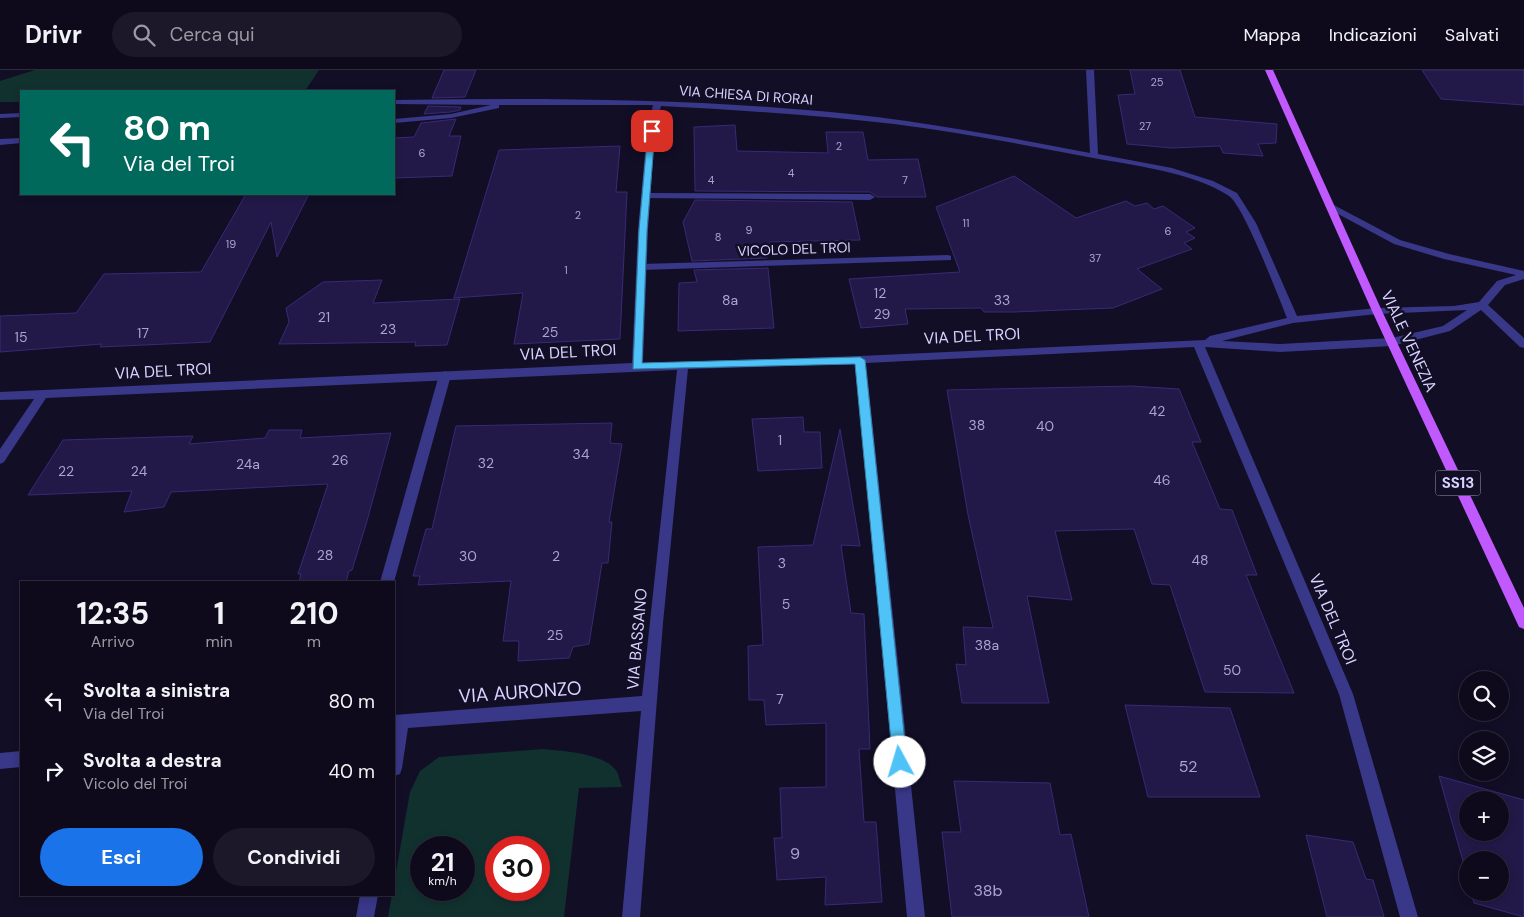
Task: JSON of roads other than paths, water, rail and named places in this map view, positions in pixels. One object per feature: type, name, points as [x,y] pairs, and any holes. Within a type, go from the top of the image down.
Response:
[{"type":"main road","name":"VIALE VENEZIA","points":[[1269,70],[1377,311],[1524,623]]},
{"type":"street","points":[[1090,70],[1094,155]]},
{"type":"street","points":[[395,121],[451,116],[526,101]]},
{"type":"street","name":"VIA CHIESA DI RORAI","points":[[395,102],[658,103],[795,111],[896,122],[1094,155],[1169,170],[1210,183],[1234,195],[1250,223],[1293,320]]},
{"type":"street","points":[[637,367],[641,267],[652,131],[658,103]]},
{"type":"street","points":[[0,116],[20,115]]},
{"type":"street","points":[[0,142],[20,141]]},
{"type":"street","points":[[647,196],[870,197]]},
{"type":"street","points":[[1330,206],[1397,242],[1447,257],[1524,275]]},
{"type":"street","name":"VICOLO DEL TROI","points":[[641,267],[948,258]]},
{"type":"street","name":"VIA DEL TROI","points":[[0,396],[683,365],[860,360],[1198,343],[1280,348],[1392,342],[1446,329],[1482,305],[1501,283],[1524,275]]},
{"type":"street","points":[[1482,305],[1524,344]]},
{"type":"street","name":"VIA DEL TROI","points":[[1198,343],[1293,320],[1377,311],[1454,309],[1482,305]]},
{"type":"street","name":"VIA DEL TROI","points":[[1198,343],[1346,694],[1409,917]]},
{"type":"street","points":[[860,360],[916,917]]},
{"type":"street","name":"VIA BASSANO","points":[[631,917],[648,704],[683,365]]},
{"type":"street","points":[[387,581],[445,375]]},
{"type":"street","points":[[0,460],[43,394]]},
{"type":"street","name":"VIA AURONZO","points":[[398,722],[648,704]]},
{"type":"street","points":[[395,756],[398,722]]},
{"type":"street","points":[[0,760],[20,759]]},
{"type":"street","points":[[365,917],[369,896]]}]
